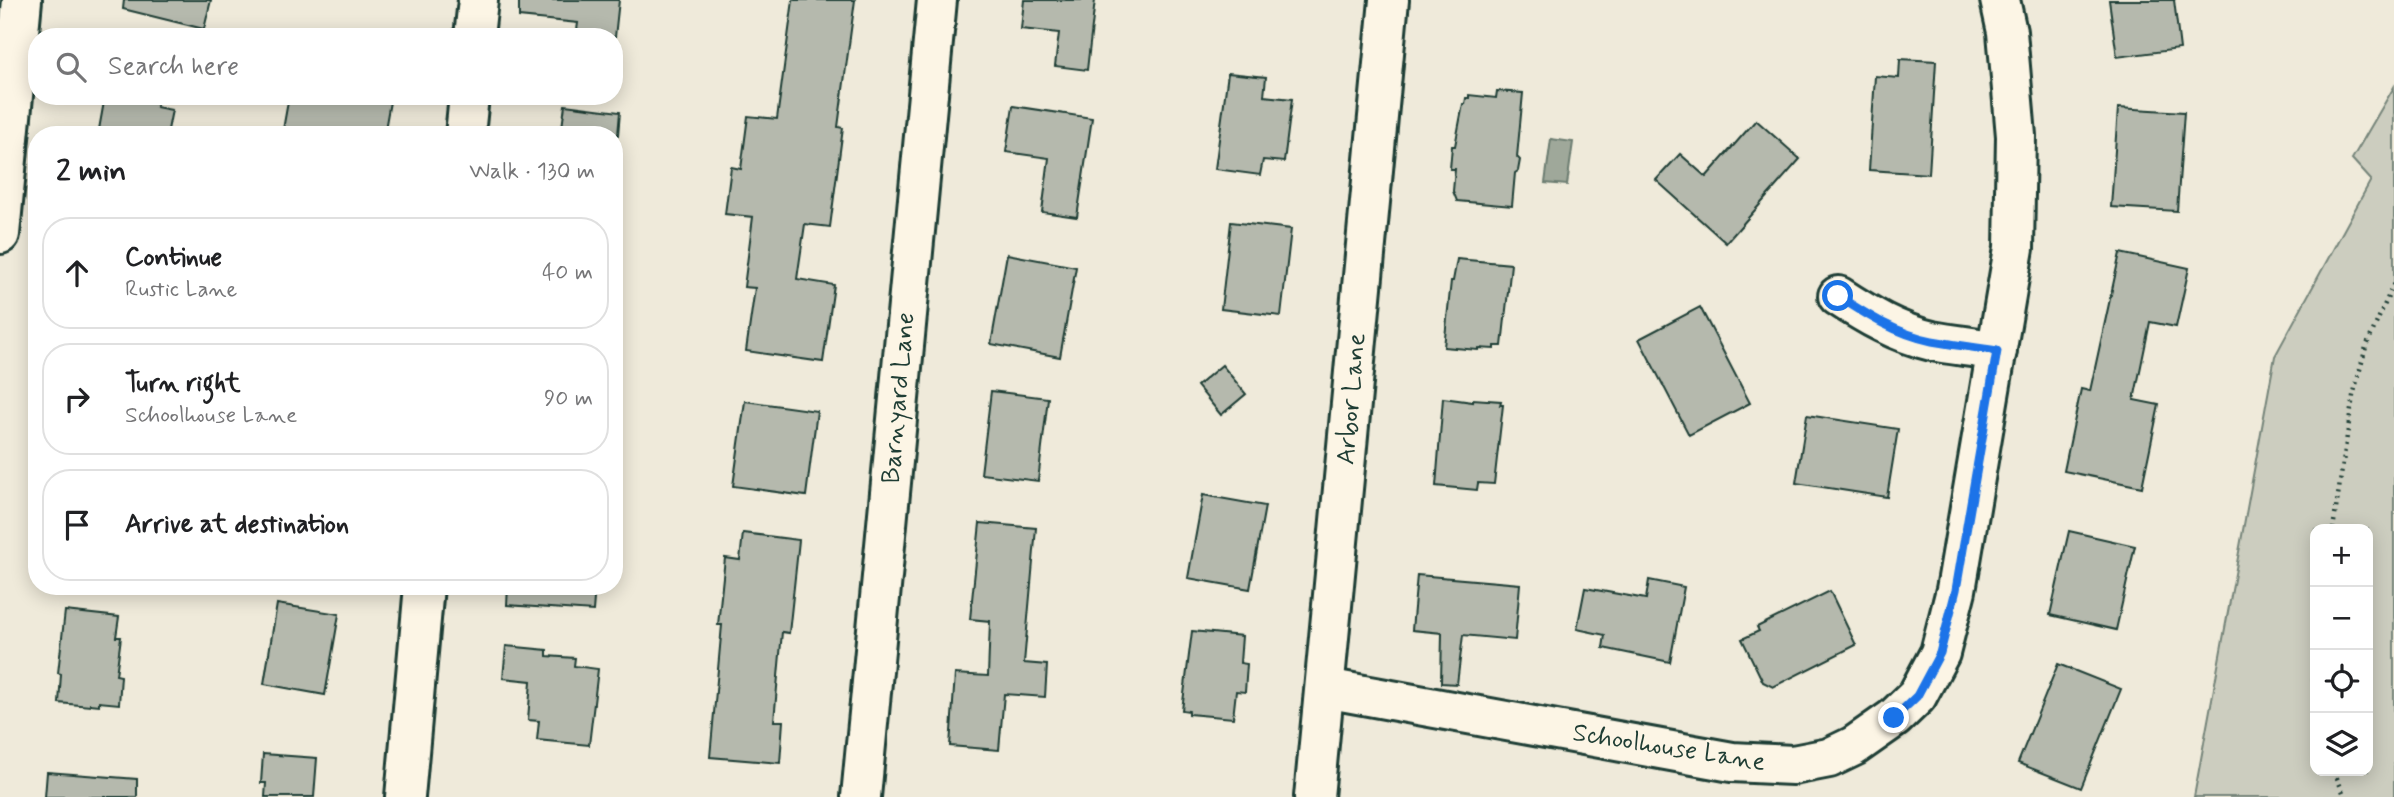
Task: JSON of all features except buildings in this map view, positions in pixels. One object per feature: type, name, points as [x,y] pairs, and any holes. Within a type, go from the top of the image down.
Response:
[{"type":"street","points":[[0,234],[22,0]]},
{"type":"street","points":[[475,28],[478,0]]},
{"type":"street","name":"Barnyard Lane","points":[[861,797],[937,0]]},
{"type":"street","name":"Arbor Lane","points":[[1314,797],[1389,0]]},
{"type":"street","name":"Schoolhouse Lane","points":[[1325,688],[1732,762],[1793,765],[1829,758],[1854,746],[1894,718],[1917,696],[1940,653],[1956,590],[2014,248],[2016,136],[2007,32],[2000,0]]},
{"type":"street","points":[[466,126],[468,105]]},
{"type":"street","points":[[1838,296],[1875,319],[1907,334],[1930,341],[1997,351]]},
{"type":"street","points":[[405,797],[423,595]]},
{"type":"path","points":[[2334,524],[2353,397],[2366,347],[2394,283]]},
{"type":"path","points":[[2336,776],[2345,797]]},
{"type":"shaded area","points":[[2394,87],[2394,797],[2194,797],[2275,356],[2371,180],[2352,159]]},
{"type":"shaded area","points":[[1551,139],[1573,142],[1567,185],[1545,183]]},
{"type":"route","points":[[1838,296],[1875,319],[1907,334],[1930,341],[1997,351],[1956,590],[1940,653],[1917,696],[1894,718]]}]
